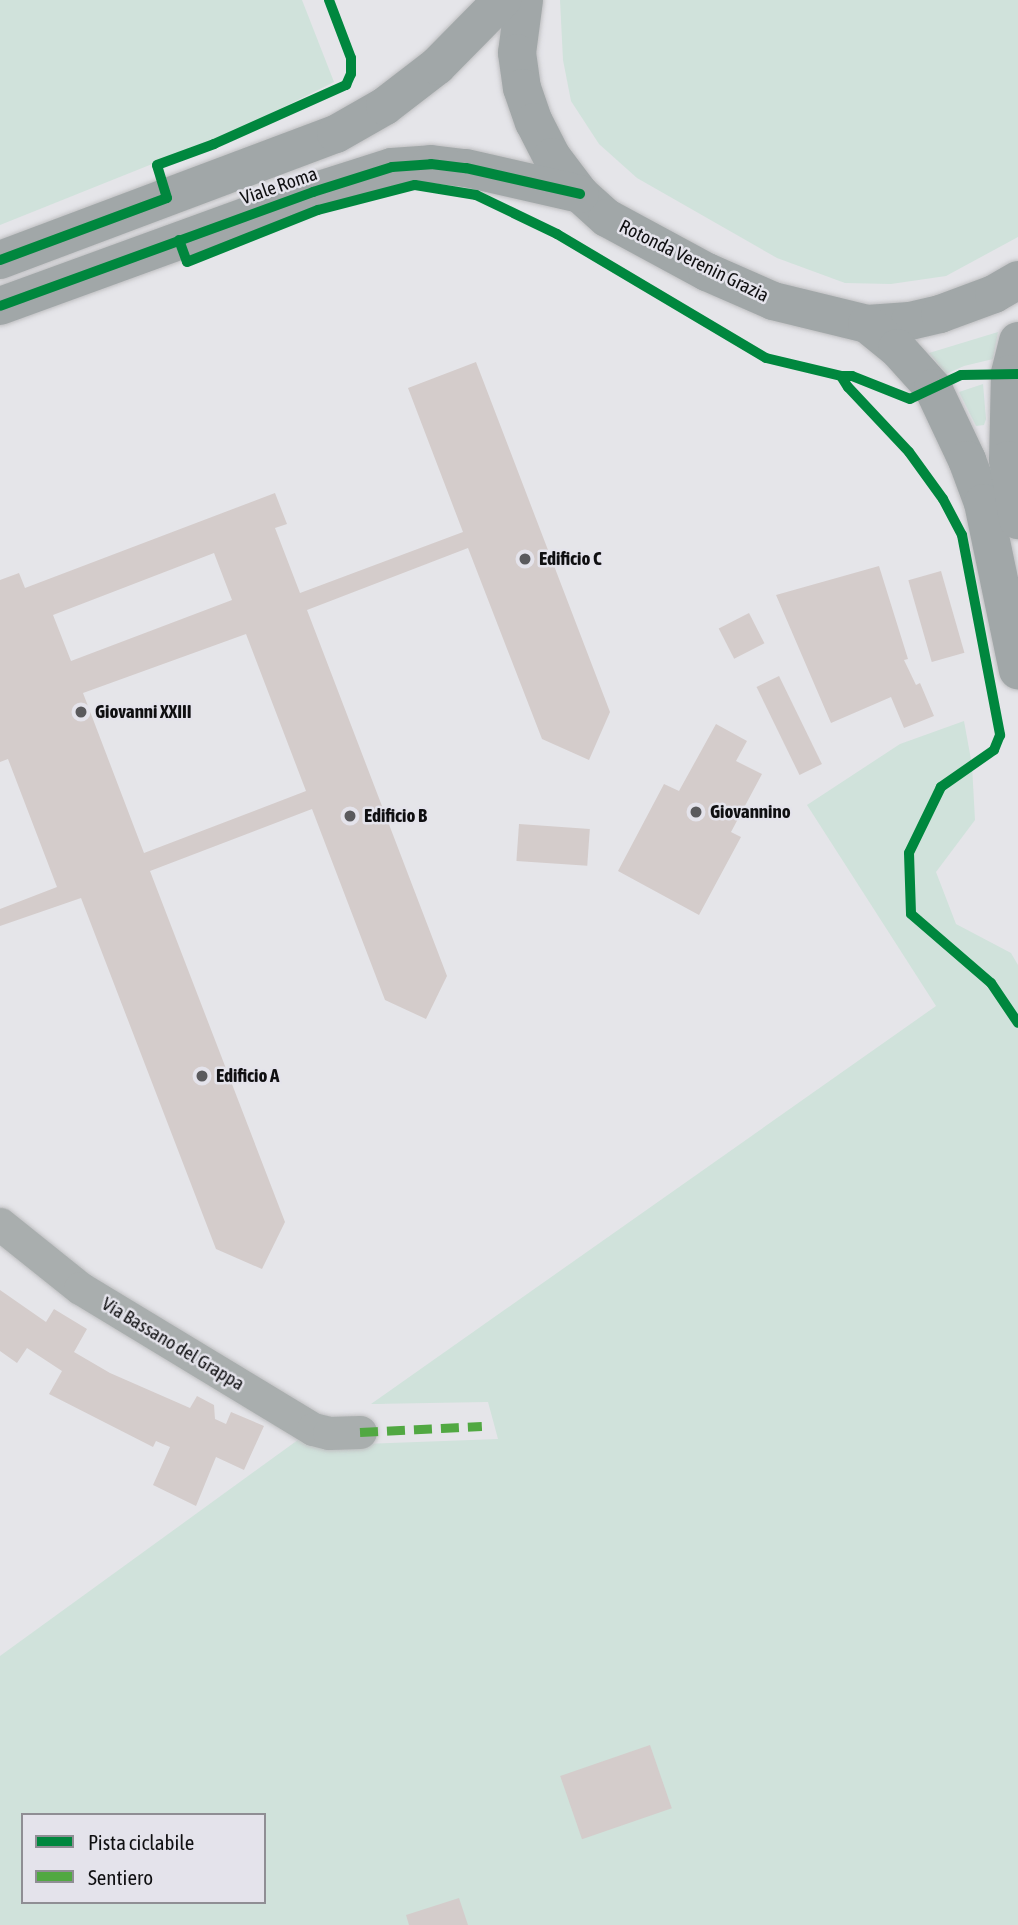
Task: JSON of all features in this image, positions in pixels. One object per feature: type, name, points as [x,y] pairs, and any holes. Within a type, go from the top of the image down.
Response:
[{"type":"main road","name":"Viale Roma","points":[[0,260],[336,134],[385,106],[437,66],[502,0]]},
{"type":"main road","name":"Rotonda Verenin Grazia","points":[[524,0],[517,52],[522,88],[534,122],[552,157],[580,194],[607,218],[707,272],[773,301],[839,320],[867,324],[911,321],[940,314],[994,294],[1018,280]]},
{"type":"main road","name":"Viale Roma","points":[[0,306],[313,192],[392,167],[431,164],[466,167],[580,194]]},
{"type":"main road","points":[[867,324],[897,348],[933,388],[983,503],[1018,670]]},
{"type":"main road","points":[[1018,341],[1010,374],[1008,460],[1018,520]]},
{"type":"street","points":[[998,575],[1016,598],[1018,607]]},
{"type":"street","name":"Via Bassano del Grappa","points":[[0,1224],[80,1288],[313,1429],[330,1433],[360,1432]]},
{"type":"shaded area","points":[[0,0],[302,0],[334,82],[242,128],[0,225]]},
{"type":"shaded area","points":[[560,0],[1018,0],[1018,237],[946,276],[891,284],[845,283],[777,258],[637,178],[599,144],[571,101],[563,60]]},
{"type":"shaded area","points":[[998,332],[993,359],[964,366],[946,374],[929,353]]},
{"type":"shaded area","points":[[983,384],[986,419],[984,425],[976,426],[959,392]]},
{"type":"shaded area","points":[[964,721],[972,765],[975,820],[936,872],[956,924],[1011,953],[1018,965],[1018,1925],[0,1925],[0,1656],[313,1429],[363,1444],[498,1439],[488,1402],[371,1404],[936,1006],[807,805],[900,744]]},
{"type":"building","points":[[476,362],[610,712],[589,760],[542,739],[468,548],[307,610],[447,976],[426,1019],[385,1000],[312,809],[150,871],[285,1222],[262,1269],[216,1249],[81,898],[0,926],[0,909],[57,887],[8,759],[0,762],[0,580],[19,573],[25,588],[275,493],[287,524],[275,528],[300,593],[463,532],[408,388]],"holes":[[[214,553],[232,600],[71,661],[53,615]],[[246,634],[306,791],[144,853],[83,693]]]},
{"type":"building","points":[[879,566],[908,659],[904,660],[916,685],[920,683],[934,716],[904,728],[891,697],[831,723],[776,595]]},
{"type":"building","points":[[941,571],[964,653],[932,662],[908,580]]},
{"type":"building","points":[[749,613],[764,643],[734,659],[719,628]]},
{"type":"building","points":[[779,676],[822,764],[799,775],[757,687]]},
{"type":"building","name":"Giovannino","points":[[716,724],[747,741],[736,761],[762,774],[731,832],[741,837],[699,915],[618,871],[664,784],[679,791]]},
{"type":"building","points":[[519,824],[590,829],[587,866],[516,861]]},
{"type":"building","points":[[0,1290],[46,1322],[54,1309],[87,1329],[74,1352],[110,1373],[190,1408],[197,1396],[214,1405],[215,1419],[226,1424],[231,1412],[264,1426],[244,1470],[216,1457],[196,1506],[153,1485],[170,1447],[156,1441],[153,1447],[49,1394],[62,1371],[27,1348],[17,1363],[0,1351]]},
{"type":"building","points":[[650,1745],[672,1808],[582,1839],[560,1776]]},
{"type":"building","points":[[459,1898],[468,1925],[409,1925],[406,1915]]},
{"type":"marked path","points":[[360,1432],[482,1426]]},
{"type":"cycle path","points":[[0,260],[167,198],[157,165],[214,144],[346,85],[351,74],[351,58],[329,0]]},
{"type":"cycle path","points":[[0,306],[313,192],[392,167],[431,164],[466,168],[580,194]]},
{"type":"cycle path","points":[[179,240],[187,262],[318,210],[415,185],[476,195],[557,234],[766,358],[841,376]]},
{"type":"cycle path","points":[[1018,374],[961,375],[910,399],[852,376],[841,376],[848,387],[909,452],[943,499],[962,535],[1000,735],[994,750],[941,787],[909,853],[911,914],[991,983],[1018,1023]]},
{"type":"place","name":"Edificio C","points":[[525,559]]},
{"type":"place","name":"Giovanni XXIII","points":[[81,712]]},
{"type":"place","name":"Giovannino","points":[[696,812]]},
{"type":"place","name":"Edificio B","points":[[350,816]]},
{"type":"place","name":"Edificio A","points":[[202,1076]]}]
